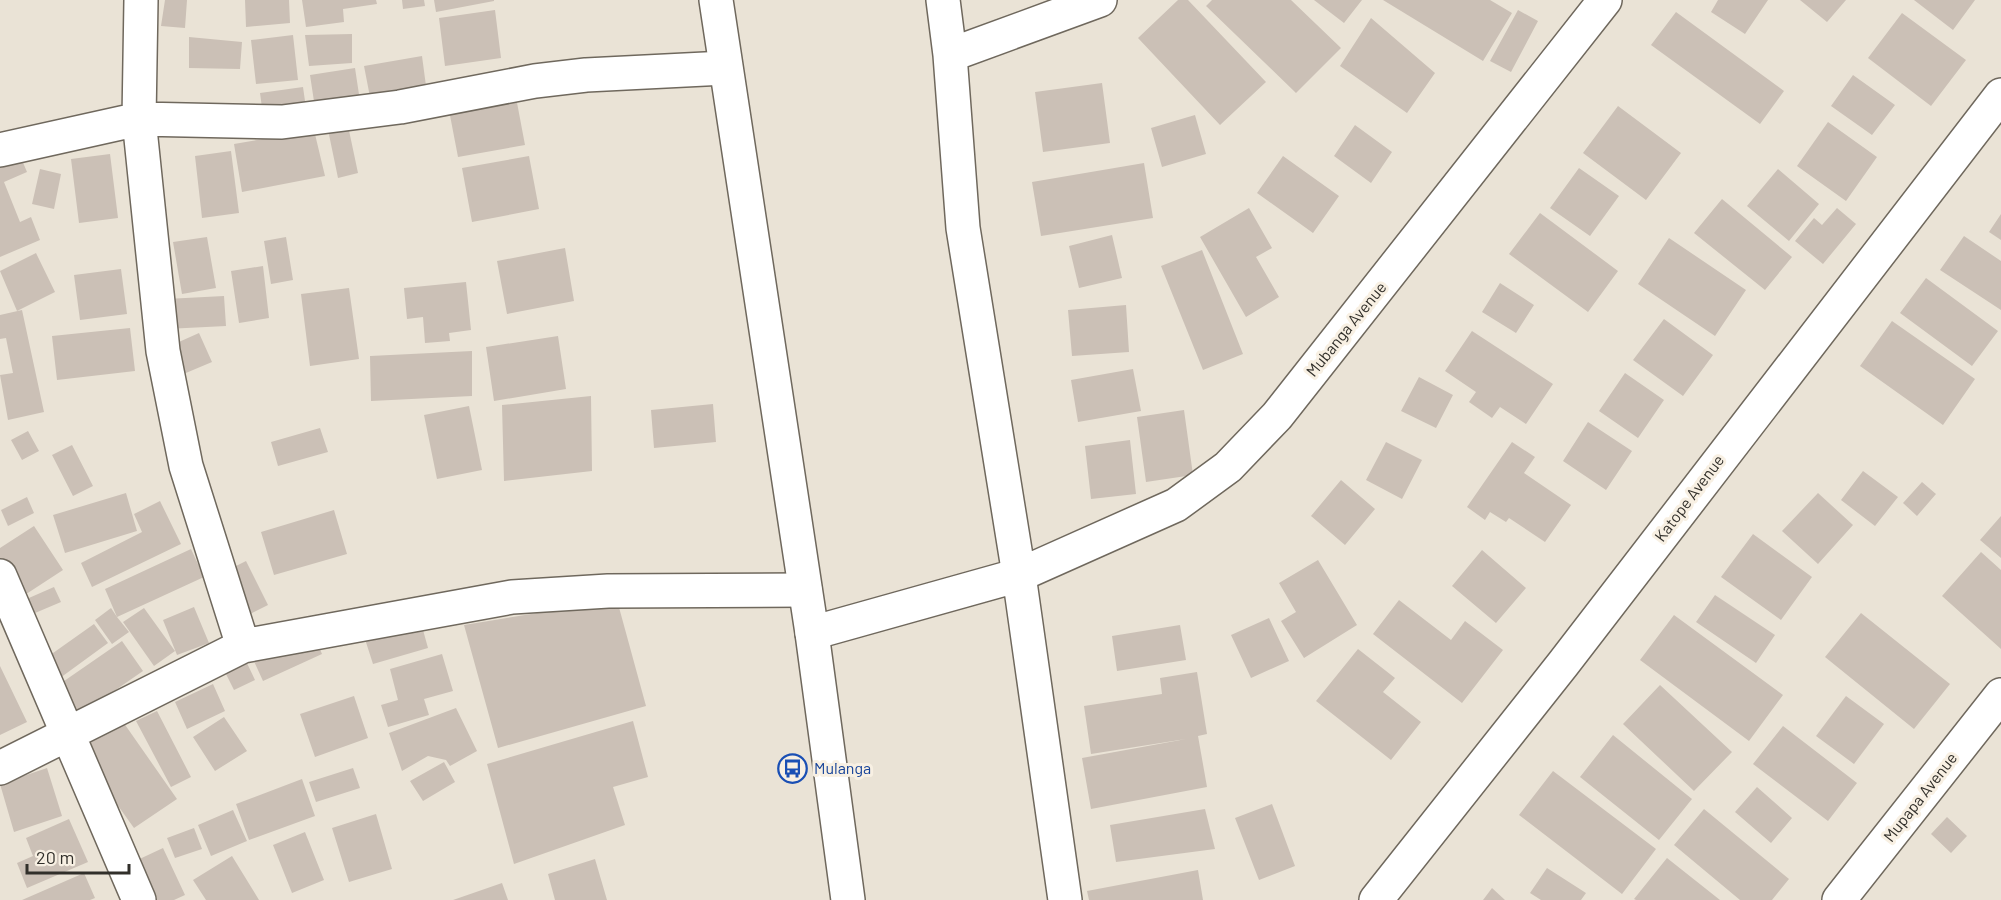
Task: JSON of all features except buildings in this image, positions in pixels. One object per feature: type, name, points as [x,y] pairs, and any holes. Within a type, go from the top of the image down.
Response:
[{"type":"street","points":[[141,0],[139,118],[163,351],[186,466],[243,646]]},
{"type":"street","points":[[716,0],[812,633],[848,900]]},
{"type":"street","points":[[943,0],[950,56],[963,228],[1019,574],[1065,900]]},
{"type":"street","points":[[950,56],[1100,0]]},
{"type":"street","name":"Mubanga Avenue","points":[[812,633],[1019,574],[1176,505],[1228,467],[1277,417],[1605,0]]},
{"type":"street","points":[[0,150],[139,118],[282,122],[400,107],[535,81],[586,75],[725,68]]},
{"type":"street","name":"Katope Avenue","points":[[1376,900],[1563,664],[1764,399],[2001,95]]},
{"type":"street","points":[[0,576],[139,900]]},
{"type":"street","points":[[0,768],[70,736],[243,646],[512,597],[608,591],[805,590]]},
{"type":"street","name":"Mupapa Avenue","points":[[1839,900],[2001,695]]},
{"type":"place","name":"Mulanga","points":[[793,768]]}]
